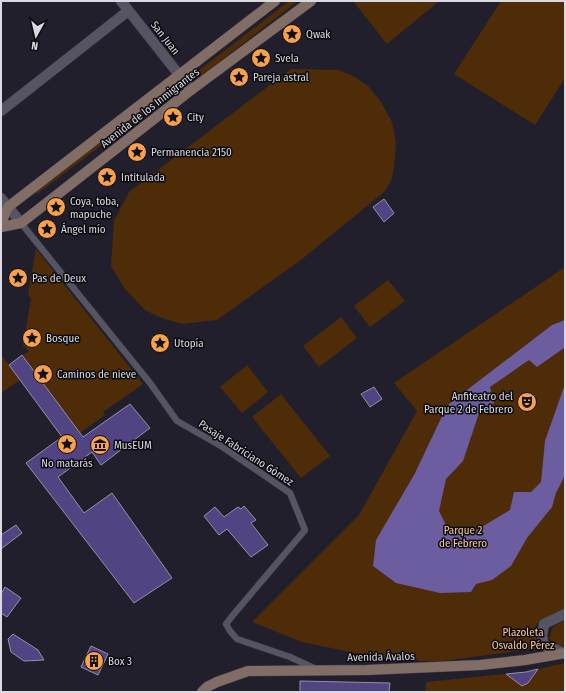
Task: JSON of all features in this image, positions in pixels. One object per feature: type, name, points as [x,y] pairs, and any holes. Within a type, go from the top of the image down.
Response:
[{"type":"main road","name":"Avenida de los Inmigrantes","points":[[1,223],[5,210],[275,1]]},
{"type":"main road","name":"Avenida de los Inmigrantes","points":[[1,227],[21,223],[191,90],[311,1]]},
{"type":"main road","name":"Avenida Ávalos","points":[[202,692],[207,687],[217,682],[248,671],[367,670],[480,666],[565,653]]},
{"type":"street","name":"San Juan","points":[[121,1],[191,90]]},
{"type":"street","points":[[1,111],[128,10]]},
{"type":"street","points":[[1,198],[5,210],[21,223]]},
{"type":"street","name":"Avenida Ávalos","points":[[565,614],[544,624],[542,636],[544,645],[565,653]]},
{"type":"lane","name":"Pasaje Fabriciano Gómez","points":[[21,223],[150,382],[177,421],[221,446],[290,493],[305,530],[226,624],[237,639],[290,657],[319,670]]},
{"type":"green space","points":[[289,1],[298,1],[201,76],[198,71]]},
{"type":"green space","points":[[353,1],[437,1],[438,2],[387,44]]},
{"type":"green space","points":[[501,1],[565,1],[565,78],[535,125],[454,74]]},
{"type":"green space","points":[[291,69],[339,70],[355,77],[368,86],[381,102],[392,122],[396,143],[394,168],[391,181],[384,192],[302,259],[217,320],[182,324],[162,318],[145,310],[125,289],[111,266],[114,221],[129,192]]},
{"type":"green space","points":[[164,94],[165,97],[37,194],[34,190]]},
{"type":"green space","points":[[36,249],[143,384],[103,412],[105,415],[80,433],[23,355],[29,351],[23,345],[31,299],[28,294]]},
{"type":"green space","name":"Parque 2 de Febrero","points":[[565,267],[565,611],[538,623],[535,632],[540,648],[442,661],[419,661],[411,653],[385,659],[302,642],[252,622],[359,515],[417,411],[394,383]]},
{"type":"green space","points":[[388,280],[405,301],[370,327],[354,306]]},
{"type":"green space","points":[[341,317],[357,338],[319,367],[303,346]]},
{"type":"green space","points":[[1,355],[20,380],[1,393]]},
{"type":"green space","points":[[247,365],[268,392],[242,413],[220,387]]},
{"type":"green space","points":[[281,394],[330,456],[301,478],[252,417]]},
{"type":"green space","points":[[565,620],[565,646],[554,645],[549,638],[553,627]]},
{"type":"green space","points":[[565,663],[565,692],[425,692],[426,682],[526,672]]},
{"type":"shaded area","points":[[565,320],[565,353],[564,348],[537,367],[529,360],[490,387],[494,403],[479,413],[463,461],[446,479],[439,511],[448,529],[475,531],[510,510],[514,492],[531,492],[541,482],[545,441],[565,384],[565,475],[556,493],[552,507],[527,538],[511,566],[492,580],[476,584],[471,592],[440,593],[396,583],[373,566],[376,540],[414,475],[446,408],[450,403],[552,325]]},
{"type":"building","points":[[384,199],[394,213],[384,222],[373,207]]},
{"type":"building","points":[[22,355],[83,437],[130,404],[150,428],[101,465],[92,452],[58,477],[84,513],[112,493],[172,578],[134,603],[26,463],[62,437],[9,365]]},
{"type":"building","points":[[374,387],[382,399],[370,407],[361,394]]},
{"type":"building","points":[[244,506],[256,520],[251,523],[268,545],[251,557],[227,529],[219,535],[204,516],[215,507],[224,517],[238,507],[241,509]]},
{"type":"building","points":[[16,525],[22,533],[1,549],[1,535]]},
{"type":"building","points":[[5,587],[21,598],[7,617],[1,613],[1,594]]},
{"type":"building","points":[[13,634],[38,650],[44,660],[24,661],[11,652],[8,639]]},
{"type":"building","name":"Box 3","points":[[91,646],[108,654],[98,675],[81,667]]},
{"type":"building","points":[[538,669],[528,683],[522,686],[506,674],[526,672]]},
{"type":"building","points":[[300,681],[390,683],[389,692],[300,692]]},
{"type":"place","name":"Qwak","points":[[292,34]]},
{"type":"place","name":"Svela","points":[[261,58]]},
{"type":"place","name":"Pareja astral","points":[[239,77]]},
{"type":"place","name":"City","points":[[173,117]]},
{"type":"place","name":"Permanencia 2150","points":[[137,152]]},
{"type":"place","name":"Intitulada","points":[[107,177]]},
{"type":"place","name":"Coya, toba, mapuche","points":[[56,207]]},
{"type":"place","name":"Ángel mío","points":[[47,229]]},
{"type":"place","name":"Pas de Deux","points":[[18,278]]},
{"type":"place","name":"Bosque","points":[[32,338]]},
{"type":"place","name":"Utopía","points":[[160,343]]},
{"type":"place","name":"Caminos de nieve","points":[[43,374]]},
{"type":"place","name":"Anfiteatro del Parque 2 de Febrero","points":[[527,402]]},
{"type":"place","name":"No matarás","points":[[67,444]]},
{"type":"place","name":"MusEUM","points":[[100,445]]},
{"type":"place","name":"Box 3","points":[[94,661]]},
{"type":"park label","name":"Plazoleta Osvaldo Pérez","points":[[523,638]]}]
